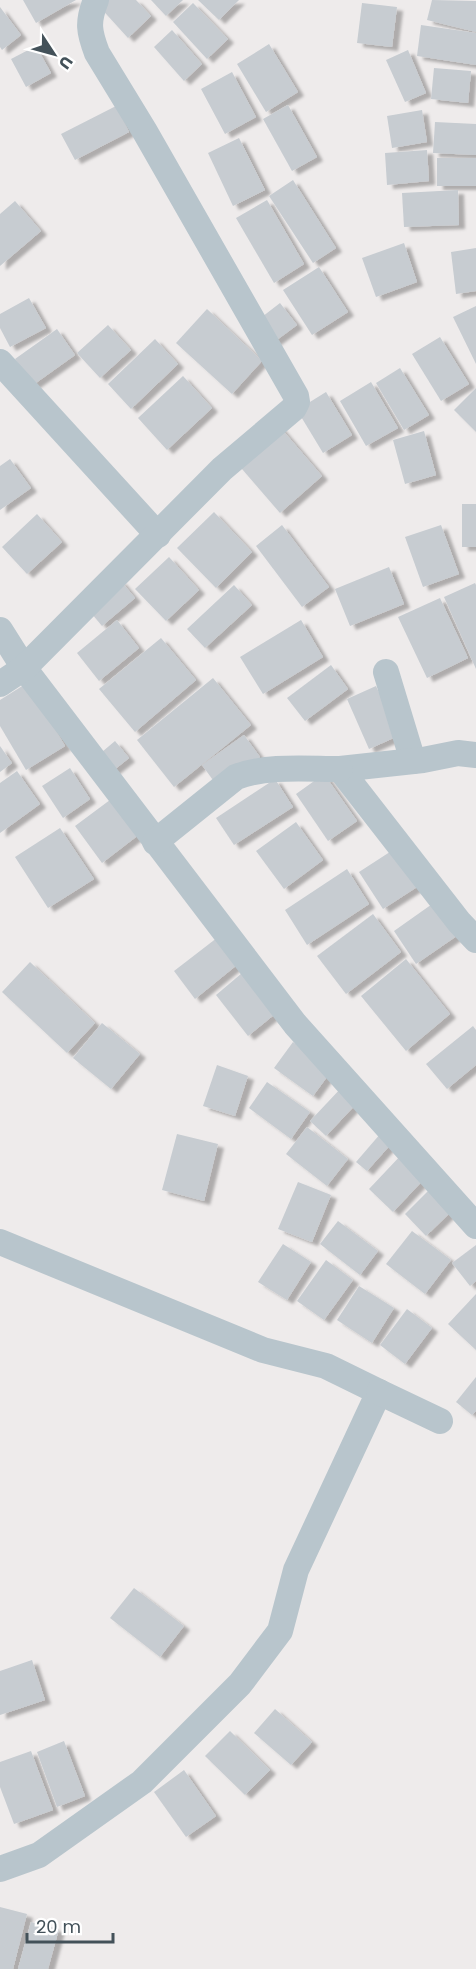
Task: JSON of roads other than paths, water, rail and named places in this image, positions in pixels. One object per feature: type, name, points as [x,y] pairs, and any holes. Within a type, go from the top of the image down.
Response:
[{"type":"street","points":[[0,684],[24,668],[222,469],[294,408],[297,402],[296,396],[98,53],[92,40],[89,21],[96,0]]},
{"type":"street","points":[[0,362],[158,535]]},
{"type":"street","points":[[0,630],[24,668],[295,1024],[476,1226]]},
{"type":"street","points":[[386,672],[413,761]]},
{"type":"street","points":[[155,842],[236,777],[251,772],[340,770],[458,753],[476,755]]},
{"type":"street","points":[[340,770],[459,922],[476,940]]},
{"type":"street","points":[[0,1242],[262,1350],[326,1366],[440,1421]]},
{"type":"street","points":[[0,1869],[39,1855],[141,1782],[240,1684],[279,1631],[296,1570],[380,1392]]}]
